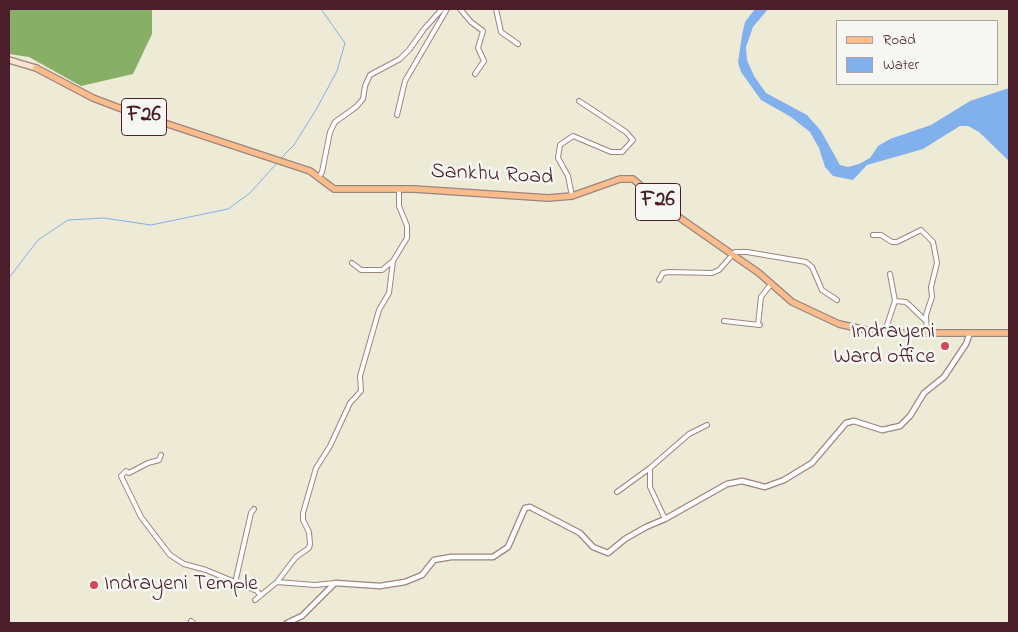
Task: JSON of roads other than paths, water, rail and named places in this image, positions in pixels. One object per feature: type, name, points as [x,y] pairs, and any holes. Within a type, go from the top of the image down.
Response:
[{"type":"main road","name":"F26","points":[[9,60],[36,68]]},
{"type":"main road","name":"Sankhu Road","points":[[36,68],[99,101],[161,124],[310,171],[334,189],[399,189],[537,198],[572,196],[620,179],[633,179],[670,210],[797,305],[846,326],[880,333],[1009,333]]},
{"type":"street","points":[[319,177],[322,172],[330,132],[335,122],[356,107],[363,99],[365,86],[370,75],[400,59],[442,9]]},
{"type":"street","points":[[397,115],[406,81],[447,9]]},
{"type":"street","points":[[460,9],[471,22],[483,31],[478,48],[484,61],[475,74]]},
{"type":"street","points":[[496,9],[501,32],[518,44]]},
{"type":"street","points":[[572,196],[568,176],[558,158],[557,152],[560,145],[573,136],[611,152],[622,152],[633,140],[626,132],[579,101]]},
{"type":"street","points":[[352,263],[361,270],[382,270],[393,261],[406,242],[408,234],[405,218],[399,206],[399,189]]},
{"type":"street","points":[[873,235],[881,235],[892,242],[897,242],[921,230],[933,242],[937,263],[926,322],[926,334]]},
{"type":"street","points":[[659,280],[663,273],[669,272],[712,273],[719,270],[731,254],[747,252],[806,262],[812,267],[822,290],[837,300]]},
{"type":"street","points":[[255,600],[277,582],[296,558],[309,548],[309,532],[303,520],[303,513],[318,464],[330,446],[350,403],[361,390],[360,376],[379,310],[389,293],[393,261]]},
{"type":"street","points":[[880,333],[887,325],[895,301],[890,274]]},
{"type":"street","points":[[724,321],[759,325],[761,297],[771,284]]},
{"type":"street","points":[[895,301],[906,302],[926,322]]},
{"type":"street","points":[[277,582],[315,586],[335,584],[380,586],[405,582],[422,575],[434,560],[451,557],[493,557],[508,547],[525,508],[530,507],[580,533],[593,548],[605,553],[646,527],[666,519],[727,484],[742,480],[765,486],[784,480],[812,463],[846,423],[854,421],[875,429],[888,430],[900,426],[914,410],[924,393],[944,378],[966,344],[970,333]]},
{"type":"street","points":[[617,492],[650,468],[689,434],[707,425]]},
{"type":"street","points":[[161,455],[159,460],[148,463],[129,473],[126,471],[121,476],[141,517],[170,555],[184,564],[235,583],[260,595]]},
{"type":"street","points":[[650,468],[650,487],[666,519]]},
{"type":"street","points":[[235,583],[251,513],[254,509]]},
{"type":"street","points":[[287,623],[302,616],[335,584]]},
{"type":"water","points":[[755,9],[768,9],[753,27],[746,47],[747,60],[754,76],[766,93],[807,115],[821,131],[840,165],[848,167],[859,164],[870,158],[878,146],[890,139],[931,125],[970,101],[1009,88],[1009,161],[979,132],[968,126],[960,126],[923,149],[867,165],[853,180],[833,176],[825,167],[819,148],[810,132],[791,117],[761,100],[741,72],[738,62],[742,35],[745,22]]},
{"type":"waterway","points":[[281,158],[294,145],[317,108],[337,71],[345,43],[321,9]]},
{"type":"waterway","points":[[9,278],[38,240],[68,220],[104,218],[151,225],[228,209],[250,193],[277,163]]},
{"type":"place","name":"Indrayeni Ward office","points":[[945,346]]},
{"type":"place","name":"Indrayeni Temple","points":[[94,585]]}]
